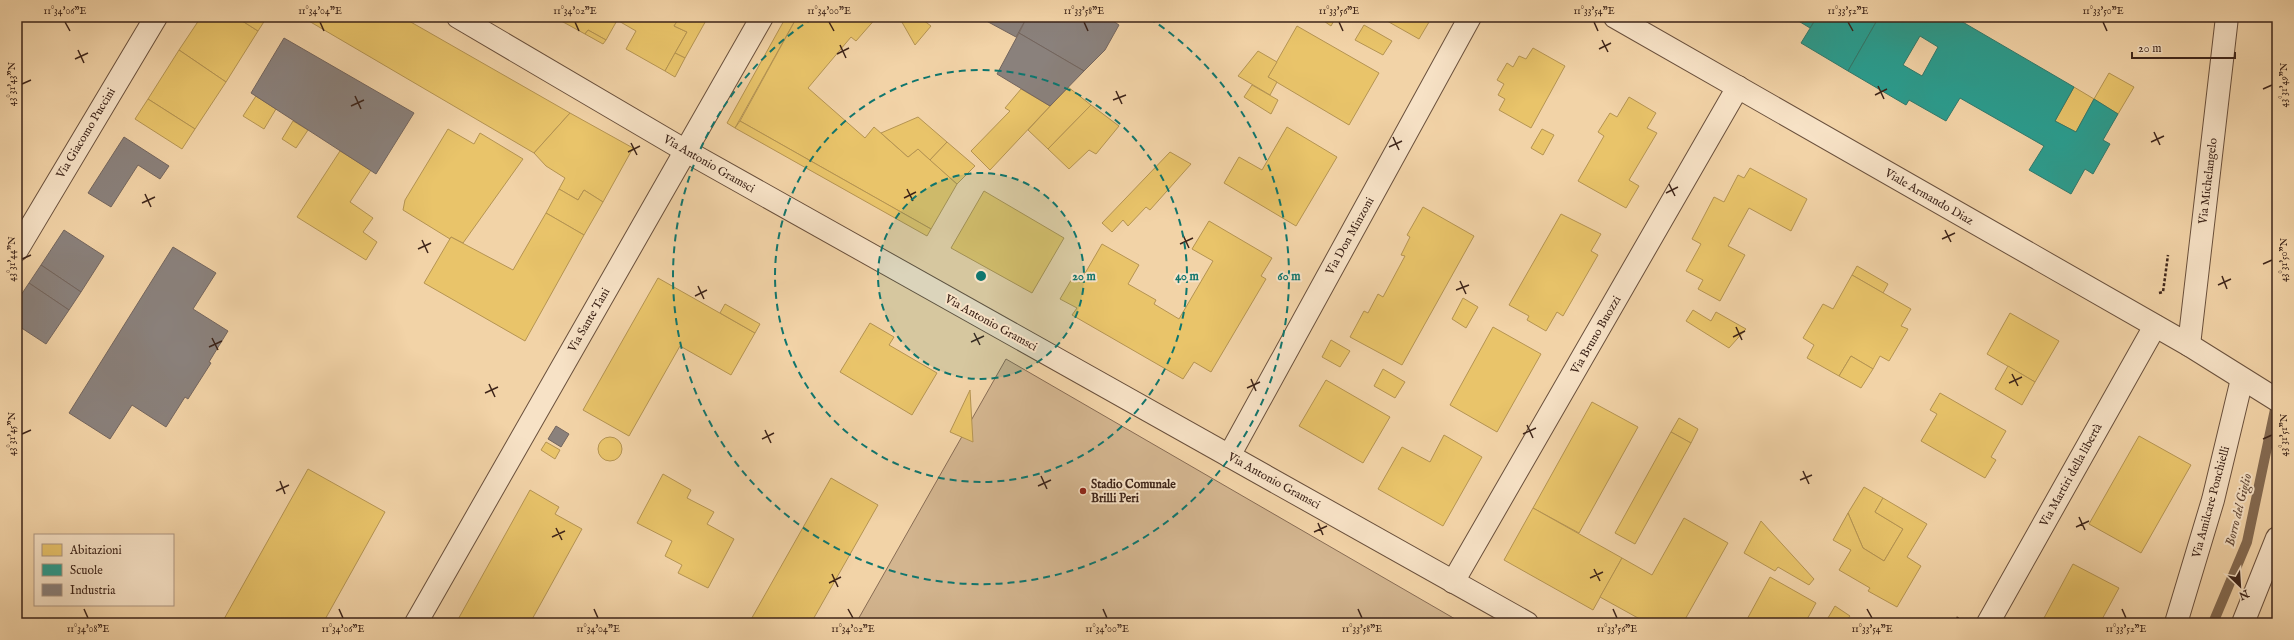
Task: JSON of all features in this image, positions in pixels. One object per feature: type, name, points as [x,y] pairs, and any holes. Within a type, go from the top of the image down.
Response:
[{"type":"street","name":"Via Giacomo Puccini","points":[[17,250],[156,17]]},
{"type":"street","name":"Via Antonio Gramsci","points":[[458,17],[686,151],[1527,623]]},
{"type":"street","name":"Via Sante Tani","points":[[416,623],[762,17]]},
{"type":"street","name":"Via Don Minzoni","points":[[1229,456],[1470,17]]},
{"type":"street","name":"Viale Armando Diaz","points":[[1615,17],[2189,345],[2277,400]]},
{"type":"street","name":"Via Michelangelo","points":[[2189,345],[2227,17]]},
{"type":"street","name":"Via Bruno Buozzi","points":[[1453,582],[1738,87]]},
{"type":"street","name":"Via Martiri della libertà","points":[[1988,623],[2155,326]]},
{"type":"street","name":"Via Amilcare Ponchielli","points":[[2176,623],[2213,500],[2242,379]]},
{"type":"street","points":[[2243,623],[2277,538]]},
{"type":"shaded area","name":"Stadio Comunale Brilli Peri","points":[[1006,359],[1462,623],[856,623]]},
{"type":"building: Abitazioni","points":[[201,17],[236,17],[258,31],[226,82],[179,50]]},
{"type":"building: Abitazioni","points":[[236,17],[267,17],[258,31]]},
{"type":"building: Abitazioni","points":[[302,17],[402,17],[570,113],[534,153]]},
{"type":"building: Abitazioni","points":[[554,17],[619,17],[606,40],[588,30],[585,34]]},
{"type":"building: Abitazioni","points":[[619,17],[680,17],[674,26],[687,32],[665,71],[626,49],[636,31],[617,20]]},
{"type":"building: Abitazioni","points":[[680,17],[708,17],[685,58],[675,53],[687,32],[674,26]]},
{"type":"building: Abitazioni","points":[[786,17],[797,17],[735,128],[727,123]]},
{"type":"building: Abitazioni","points":[[797,17],[877,17],[856,41],[851,37],[808,88],[865,138],[874,127],[908,157],[918,149],[957,184],[931,229],[740,121]]},
{"type":"building: Abitazioni","points":[[899,17],[919,17],[931,26],[915,45]]},
{"type":"building: Abitazioni","points":[[1318,17],[1336,17],[1331,26]]},
{"type":"building: Abitazioni","points":[[1380,17],[1432,17],[1419,39]]},
{"type":"building: Abitazioni","points":[[1364,25],[1392,41],[1383,55],[1355,40]]},
{"type":"building: Abitazioni","points":[[1297,26],[1379,73],[1349,125],[1268,77]]},
{"type":"building: Abitazioni","points":[[588,30],[606,40],[603,44],[585,34]]},
{"type":"building: Abitazioni","points":[[1533,48],[1565,66],[1531,128],[1499,110],[1505,99],[1498,95],[1504,84],[1497,80],[1507,63],[1513,67],[1519,56],[1526,59]]},
{"type":"building: Abitazioni","points":[[179,50],[226,82],[195,129],[148,99]]},
{"type":"building: Abitazioni","points":[[1258,51],[1277,62],[1268,77],[1277,82],[1270,95],[1238,76]]},
{"type":"building: Abitazioni","points":[[675,53],[685,58],[675,77],[665,71]]},
{"type":"building: Abitazioni","points":[[2109,73],[2134,87],[2118,114],[2094,99]]},
{"type":"building: Abitazioni","points":[[1252,85],[1278,100],[1271,114],[1244,97]]},
{"type":"building: Abitazioni","points":[[1068,87],[1091,105],[1048,149],[1028,130]]},
{"type":"building: Abitazioni","points":[[2074,87],[2094,99],[2076,132],[2055,121]]},
{"type":"building: Abitazioni","points":[[1021,89],[1050,106],[990,170],[971,151],[1010,111],[1005,108]]},
{"type":"building: Abitazioni","points":[[256,96],[276,109],[264,129],[243,116]]},
{"type":"building: Abitazioni","points":[[1629,97],[1656,113],[1647,128],[1657,133],[1629,180],[1639,186],[1626,208],[1578,181],[1604,136],[1598,132],[1610,113],[1617,117]]},
{"type":"building: Abitazioni","points":[[148,99],[195,129],[182,149],[135,119]]},
{"type":"building: Abitazioni","points":[[1091,105],[1119,126],[1096,154],[1089,150],[1069,169],[1048,149]]},
{"type":"building: Abitazioni","points":[[570,113],[633,148],[603,202],[584,190],[578,200],[559,189],[565,178],[546,166],[534,153]]},
{"type":"building: Abitazioni","points":[[918,117],[947,142],[930,160],[918,149],[908,157],[881,133]]},
{"type":"building: Abitazioni","points":[[293,121],[308,130],[296,148],[282,139]]},
{"type":"building: Abitazioni","points":[[740,121],[931,229],[927,236],[735,128]]},
{"type":"building: Abitazioni","points":[[1287,127],[1337,157],[1296,226],[1224,183],[1239,157],[1262,170]]},
{"type":"building: Abitazioni","points":[[448,129],[474,144],[480,133],[523,159],[463,243],[451,237],[450,239],[403,210],[405,200]]},
{"type":"building: Abitazioni","points":[[1542,129],[1554,135],[1543,155],[1531,148]]},
{"type":"building: Abitazioni","points":[[947,142],[975,166],[957,184],[930,160]]},
{"type":"building: Abitazioni","points":[[340,151],[371,170],[350,202],[373,218],[363,232],[377,242],[366,260],[297,217]]},
{"type":"building: Abitazioni","points":[[1170,152],[1191,164],[1150,210],[1146,207],[1128,226],[1123,220],[1112,232],[1102,223]]},
{"type":"building: Abitazioni","points":[[1750,168],[1807,199],[1791,231],[1749,208],[1728,246],[1745,255],[1720,301],[1698,289],[1703,280],[1686,271],[1701,244],[1692,239],[1714,197],[1724,202],[1738,175],[1744,178]]},
{"type":"building: Abitazioni","points":[[559,189],[578,200],[584,190],[603,202],[584,235],[546,213]]},
{"type":"building: Abitazioni","points":[[984,191],[1064,238],[1032,293],[951,248]]},
{"type":"building: Abitazioni","points":[[1423,207],[1474,236],[1402,365],[1350,337],[1364,311],[1368,313],[1378,294],[1383,297],[1405,256],[1401,255],[1410,237],[1407,235]]},
{"type":"building: Abitazioni","points":[[546,213],[584,235],[525,341],[424,283],[451,237],[513,270]]},
{"type":"building: Abitazioni","points":[[1561,214],[1601,234],[1591,251],[1598,255],[1563,316],[1557,312],[1546,331],[1527,320],[1529,316],[1509,305]]},
{"type":"building: Abitazioni","points":[[1209,221],[1272,258],[1261,276],[1266,279],[1211,372],[1194,362],[1183,379],[1072,315],[1077,308],[1060,299],[1073,277],[1080,282],[1102,244],[1139,265],[1128,284],[1156,300],[1154,304],[1179,319],[1213,261],[1192,249]]},
{"type":"building: Abitazioni","points":[[1857,266],[1888,284],[1883,293],[1852,275]]},
{"type":"building: Abitazioni","points":[[1852,275],[1911,309],[1901,326],[1908,329],[1889,361],[1880,356],[1873,369],[1851,356],[1839,376],[1807,358],[1814,345],[1803,338],[1823,304],[1833,309]]},
{"type":"building: Abitazioni","points":[[658,278],[755,333],[731,375],[680,346],[629,436],[583,410]]},
{"type":"building: Abitazioni","points":[[1463,298],[1478,307],[1466,328],[1452,319]]},
{"type":"building: Abitazioni","points":[[725,304],[760,324],[755,333],[720,313]]},
{"type":"building: Abitazioni","points":[[1693,310],[1711,321],[1716,312],[1746,329],[1729,348],[1686,321]]},
{"type":"building: Abitazioni","points":[[2010,313],[2059,341],[2035,382],[1987,354]]},
{"type":"building: Abitazioni","points":[[870,323],[894,337],[889,345],[937,373],[912,415],[840,372]]},
{"type":"building: Abitazioni","points":[[1493,327],[1541,354],[1497,432],[1450,405]]},
{"type":"building: Abitazioni","points":[[1331,340],[1350,351],[1340,367],[1322,357]]},
{"type":"building: Abitazioni","points":[[1851,356],[1873,369],[1861,388],[1839,376]]},
{"type":"building: Abitazioni","points":[[2008,366],[2035,382],[2022,405],[1995,389]]},
{"type":"building: Abitazioni","points":[[1383,369],[1405,382],[1395,398],[1374,386]]},
{"type":"building: Abitazioni","points":[[1326,380],[1390,417],[1363,463],[1299,426]]},
{"type":"building: Abitazioni","points":[[970,390],[973,442],[950,432]]},
{"type":"building: Abitazioni","points":[[1940,393],[2006,431],[1991,457],[1996,460],[1985,478],[1921,441],[1937,414],[1930,410]]},
{"type":"building: Abitazioni","points":[[1592,402],[1638,427],[1579,533],[1533,508]]},
{"type":"building: Abitazioni","points":[[1679,418],[1698,429],[1691,443],[1671,432]]},
{"type":"building: Abitazioni","points":[[1671,432],[1691,443],[1635,544],[1615,533]]},
{"type":"building: Abitazioni","points":[[1444,435],[1482,457],[1443,526],[1378,489],[1402,447],[1430,462]]},
{"type":"building: Abitazioni","points":[[2139,436],[2191,465],[2141,553],[2089,524]]},
{"type":"building: Abitazioni","points":[[610,437],[618,441],[622,449],[618,457],[610,461],[602,457],[598,449],[602,441]]},
{"type":"building: Abitazioni","points":[[546,442],[560,450],[555,459],[541,450]]},
{"type":"building: Abitazioni","points":[[308,469],[385,512],[323,623],[232,623],[224,619]]},
{"type":"building: Abitazioni","points":[[663,474],[691,490],[687,498],[714,512],[707,524],[734,539],[708,588],[678,573],[682,565],[665,556],[672,541],[637,523]]},
{"type":"building: Abitazioni","points":[[831,478],[878,505],[811,623],[749,623]]},
{"type":"building: Abitazioni","points":[[1864,487],[1883,498],[1875,512],[1903,529],[1884,561],[1863,548],[1848,513]]},
{"type":"building: Abitazioni","points":[[530,490],[559,507],[555,514],[582,529],[530,623],[456,623]]},
{"type":"building: Abitazioni","points":[[1883,498],[1927,524],[1907,557],[1921,566],[1897,607],[1868,591],[1870,588],[1839,570],[1851,550],[1833,540],[1848,513],[1863,548],[1884,561],[1903,529],[1875,512]]},
{"type":"building: Abitazioni","points":[[1533,508],[1622,558],[1593,610],[1504,560]]},
{"type":"building: Abitazioni","points":[[1684,518],[1728,543],[1683,623],[1647,623],[1600,597],[1622,558],[1652,575]]},
{"type":"building: Abitazioni","points":[[1761,521],[1814,579],[1809,585],[1778,567],[1775,571],[1744,553]]},
{"type":"building: Abitazioni","points":[[2073,564],[2119,588],[2100,623],[2054,623],[2044,618]]},
{"type":"building: Abitazioni","points":[[1770,577],[1816,603],[1805,623],[1745,623]]},
{"type":"building: Abitazioni","points":[[1835,606],[1850,616],[1845,623],[1825,623]]},
{"type":"building: Scuole","points":[[1792,17],[1817,17],[1810,28]]},
{"type":"building: Scuole","points":[[1817,17],[1879,17],[1848,71],[1801,43]]},
{"type":"building: Scuole","points":[[1879,17],[1954,17],[2074,87],[2055,121],[2076,132],[2094,99],[2118,114],[2103,140],[2110,144],[2093,174],[2085,169],[2071,194],[2029,170],[2044,146],[1960,98],[1946,121],[1909,100],[1906,105],[1848,71]],"holes":[[[1920,36],[1938,47],[1922,76],[1903,65]]]},
{"type":"building: Industria","points":[[979,17],[1027,17],[1016,37]]},
{"type":"building: Industria","points":[[1027,17],[1107,17],[1119,25],[1105,50],[1084,71],[1019,33]]},
{"type":"building: Industria","points":[[1019,33],[1084,71],[1050,106],[997,74]]},
{"type":"building: Industria","points":[[284,38],[414,113],[376,174],[251,93]]},
{"type":"building: Industria","points":[[124,137],[169,166],[160,179],[138,165],[111,207],[88,193]]},
{"type":"building: Industria","points":[[64,230],[104,256],[81,292],[41,265]]},
{"type":"building: Industria","points":[[173,247],[216,273],[193,309],[228,331],[209,362],[211,363],[188,399],[185,397],[166,427],[132,405],[110,439],[69,413]]},
{"type":"building: Industria","points":[[41,265],[81,292],[69,310],[29,283]]},
{"type":"building: Industria","points":[[29,283],[69,310],[46,344],[17,325],[17,301]]},
{"type":"building: Industria","points":[[556,426],[569,434],[561,447],[548,439]]},
{"type":"waterway","name":"Borro del Giglio","points":[[2213,623],[2247,542],[2277,400]]},
{"type":"place","name":"Stadio Comunale Brilli Peri","points":[[1083,491]]}]
